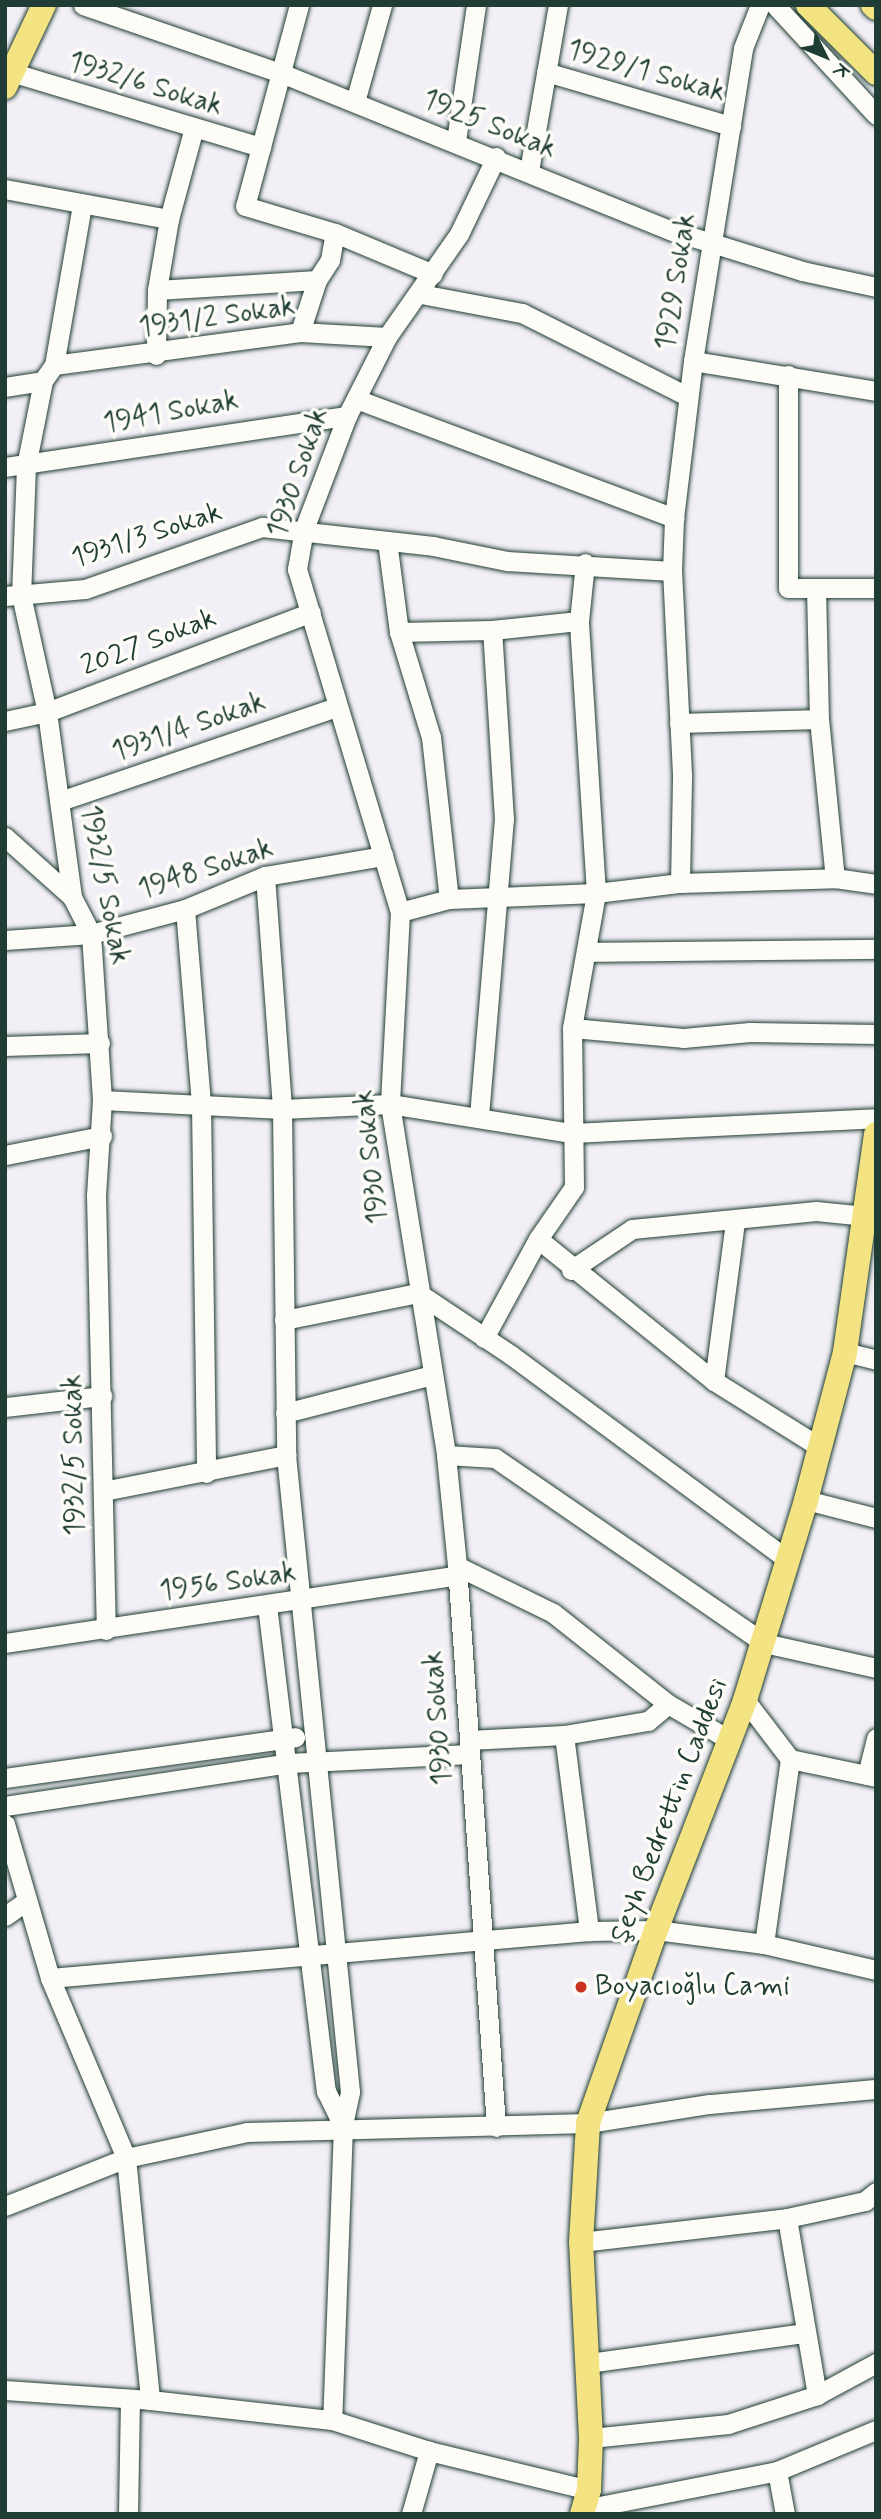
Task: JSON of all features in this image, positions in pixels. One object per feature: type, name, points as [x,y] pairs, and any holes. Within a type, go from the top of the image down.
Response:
[{"type":"main road","points":[[9,80],[44,5]]},
{"type":"main road","points":[[808,5],[876,73]]},
{"type":"main road","name":"Şeyh Bedrettin Caddesi","points":[[585,2504],[591,2438],[582,2242],[588,2123],[656,1930],[745,1700],[806,1500],[845,1352],[869,1215],[876,1134]]},
{"type":"street","name":"1925 Sokak","points":[[83,5],[281,73],[496,157],[673,231],[802,271],[876,287]]},
{"type":"street","points":[[299,5],[245,206],[335,233],[433,274]]},
{"type":"street","points":[[355,102],[382,5]]},
{"type":"street","points":[[456,141],[476,5]]},
{"type":"street","points":[[529,171],[558,5]]},
{"type":"street","name":"1929 Sokak","points":[[680,883],[679,723],[671,571],[674,518],[687,396],[743,48],[761,5]]},
{"type":"street","points":[[775,5],[876,115]]},
{"type":"street","name":"1929/1 Sokak","points":[[546,72],[731,125]]},
{"type":"street","name":"1932/6 Sokak","points":[[9,80],[261,147]]},
{"type":"street","points":[[156,355],[158,290],[169,219],[193,131]]},
{"type":"street","name":"1930 Sokak","points":[[496,157],[459,234],[421,294],[387,337],[352,408],[304,529],[297,569],[400,912],[390,1104],[418,1293],[446,1455],[458,1570],[496,2127]]},
{"type":"street","points":[[5,189],[169,219]]},
{"type":"street","name":"1932/5 Sokak","points":[[82,205],[49,373],[26,466],[13,596],[47,712],[72,897],[91,934],[102,1100],[102,1136],[96,1195],[106,1630]]},
{"type":"street","points":[[300,332],[317,280],[330,260],[335,233]]},
{"type":"street","points":[[158,290],[317,280]]},
{"type":"street","points":[[421,294],[522,313],[687,396]]},
{"type":"street","name":"1931/2 Sokak","points":[[5,387],[49,373],[300,332],[387,337]]},
{"type":"street","points":[[693,361],[876,391]]},
{"type":"street","points":[[788,375],[788,589],[876,588]]},
{"type":"street","points":[[352,408],[674,518]]},
{"type":"street","name":"1941 Sokak","points":[[5,467],[26,466],[352,408]]},
{"type":"street","name":"1931/3 Sokak","points":[[13,596],[85,589],[262,527],[304,529],[507,561],[584,563],[671,571]]},
{"type":"street","points":[[387,541],[399,632],[430,737],[449,899]]},
{"type":"street","points":[[484,1338],[538,1239],[574,1187],[572,1028],[596,893],[579,621],[584,563]]},
{"type":"street","points":[[816,588],[819,719],[835,878]]},
{"type":"street","name":"2027 Sokak","points":[[5,720],[47,712],[311,612]]},
{"type":"street","points":[[399,632],[492,630],[579,621]]},
{"type":"street","points":[[479,1116],[503,819],[492,630]]},
{"type":"street","name":"1931/4 Sokak","points":[[60,801],[337,707]]},
{"type":"street","points":[[679,723],[819,719]]},
{"type":"street","points":[[7,840],[72,897]]},
{"type":"street","name":"1948 Sokak","points":[[5,940],[91,934],[185,909],[265,876],[383,856]]},
{"type":"street","points":[[265,876],[282,1109],[286,1455],[332,1952],[350,2092],[343,2126],[332,2420]]},
{"type":"street","points":[[400,912],[449,899],[596,893],[680,883],[835,878],[876,884]]},
{"type":"street","points":[[185,909],[201,1104],[206,1473]]},
{"type":"street","points":[[586,952],[876,949]]},
{"type":"street","points":[[572,1028],[683,1038],[750,1032],[876,1034]]},
{"type":"street","points":[[5,1046],[100,1043]]},
{"type":"street","points":[[102,1100],[282,1109],[390,1104],[479,1116],[572,1133],[876,1118]]},
{"type":"street","points":[[5,1156],[102,1136]]},
{"type":"street","points":[[571,1270],[632,1229],[735,1222],[816,1211],[869,1215]]},
{"type":"street","points":[[713,1381],[735,1222]]},
{"type":"street","points":[[538,1239],[571,1270],[713,1381],[818,1447]]},
{"type":"street","points":[[284,1320],[418,1293],[484,1338],[788,1560]]},
{"type":"street","points":[[845,1352],[876,1360]]},
{"type":"street","points":[[285,1413],[432,1375]]},
{"type":"street","points":[[5,1407],[102,1396]]},
{"type":"street","points":[[103,1491],[206,1473],[286,1455]]},
{"type":"street","points":[[446,1455],[495,1458],[764,1643],[876,1668]]},
{"type":"street","points":[[806,1500],[876,1518]]},
{"type":"street","points":[[458,1570],[553,1613],[668,1704],[728,1740]]},
{"type":"street","name":"1956 Sokak","points":[[5,1643],[300,1602],[458,1570]]},
{"type":"street","points":[[267,1605],[289,1763],[326,2091],[343,2126]]},
{"type":"street","points":[[745,1700],[790,1759],[871,1776],[876,1738]]},
{"type":"street","points":[[5,1806],[289,1763],[469,1747],[564,1735],[648,1721],[668,1704]]},
{"type":"street","points":[[564,1735],[589,1931]]},
{"type":"street","points":[[5,1778],[313,1736]]},
{"type":"street","points":[[764,1944],[790,1759]]},
{"type":"street","points":[[5,1824],[24,1902],[50,1978],[126,2158],[140,2400],[128,2514]]},
{"type":"street","points":[[5,1916],[24,1902]]},
{"type":"street","points":[[50,1978],[311,1953],[485,1943],[589,1931],[656,1930],[764,1944],[876,1969]]},
{"type":"street","points":[[5,2206],[126,2158],[247,2132],[343,2126],[496,2127],[588,2123],[709,2104],[876,2089]]},
{"type":"street","points":[[582,2242],[787,2218],[865,2201],[876,2192]]},
{"type":"street","points":[[787,2218],[803,2333],[817,2395]]},
{"type":"street","points":[[588,2364],[803,2333]]},
{"type":"street","points":[[591,2438],[728,2424],[817,2395],[876,2363]]},
{"type":"street","points":[[5,2390],[140,2400],[332,2420],[585,2504],[777,2471],[876,2430]]},
{"type":"street","points":[[411,2514],[429,2451]]},
{"type":"street","points":[[777,2471],[785,2514]]},
{"type":"place","name":"Boyacıoğlu Cami","points":[[581,1987]]}]
